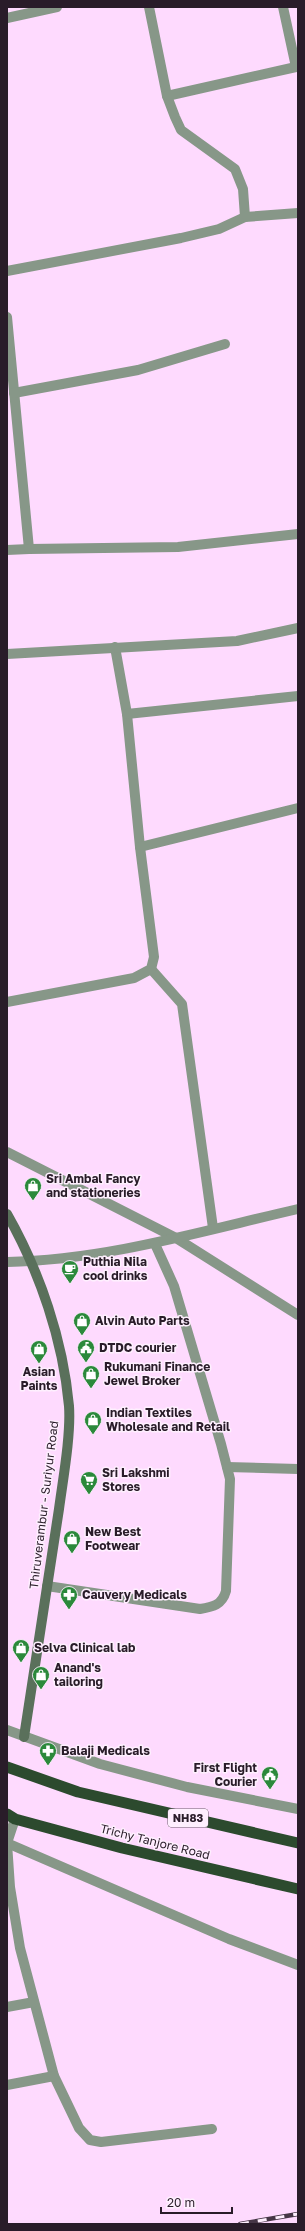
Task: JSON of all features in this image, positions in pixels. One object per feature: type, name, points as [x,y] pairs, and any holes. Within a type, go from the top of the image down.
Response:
[{"type":"highway","name":"NH83","points":[[7,1767],[78,1792],[298,1843]]},
{"type":"highway","name":"Trichy Tanjore Road","points":[[11,1816],[122,1848],[298,1889]]},
{"type":"main road","name":"Thiruverambur - Suriyur Road","points":[[7,1214],[31,1261],[49,1311],[61,1357],[69,1407],[65,1460],[24,1737]]},
{"type":"street","points":[[7,18],[57,7]]},
{"type":"street","points":[[149,7],[166,96],[181,130],[235,169],[243,189],[245,217]]},
{"type":"street","points":[[166,96],[297,67],[283,7]]},
{"type":"street","points":[[7,271],[181,238],[219,229],[245,217],[298,213]]},
{"type":"street","points":[[7,317],[29,549]]},
{"type":"street","points":[[14,393],[138,370],[224,344]]},
{"type":"street","points":[[7,550],[178,547],[298,534]]},
{"type":"street","points":[[7,654],[237,641],[298,628]]},
{"type":"street","points":[[7,1002],[134,978],[151,969],[154,957],[140,847],[127,714],[115,648]]},
{"type":"street","points":[[127,714],[298,696]]},
{"type":"street","points":[[140,847],[298,808]]},
{"type":"street","points":[[151,969],[182,1004],[213,1228]]},
{"type":"street","points":[[7,1152],[176,1238],[298,1315]]},
{"type":"street","points":[[7,1262],[31,1261],[155,1244],[213,1228],[298,1209]]},
{"type":"street","points":[[47,1586],[200,1609],[220,1603],[226,1591],[230,1479],[174,1286],[155,1244]]},
{"type":"street","points":[[226,1467],[298,1469]]},
{"type":"street","points":[[7,1730],[100,1764],[187,1787],[298,1809]]},
{"type":"street","points":[[11,1816],[7,1843],[11,1894],[20,1948],[54,2076],[79,2128],[90,2140],[101,2142],[212,2129]]},
{"type":"street","points":[[7,1843],[229,1939],[298,1966]]},
{"type":"street","points":[[7,2007],[34,2002]]},
{"type":"street","points":[[7,2085],[54,2076]]},
{"type":"railway","points":[[240,2224],[298,2214]]},
{"type":"place","name":"Sri Ambal Fancy and stationeries","points":[[33,1201]]},
{"type":"place","name":"Puthia Nila cool drinks","points":[[70,1284]]},
{"type":"place","name":"Alvin Auto Parts","points":[[82,1336]]},
{"type":"place","name":"DTDC courier","points":[[86,1363]]},
{"type":"place","name":"Asian Paints","points":[[39,1364]]},
{"type":"place","name":"Rukumani Finance Jewel Broker","points":[[91,1389]]},
{"type":"place","name":"Indian Textiles Wholesale and Retail","points":[[93,1435]]},
{"type":"place","name":"Sri Lakshmi Stores","points":[[89,1495]]},
{"type":"place","name":"New Best Footwear","points":[[72,1554]]},
{"type":"place","name":"Cauvery Medicals","points":[[69,1610]]},
{"type":"place","name":"Selva Clinical lab","points":[[21,1663]]},
{"type":"place","name":"Anand's tailoring","points":[[41,1690]]},
{"type":"place","name":"Balaji Medicals","points":[[48,1766]]},
{"type":"place","name":"First Flight Courier","points":[[270,1790]]}]
